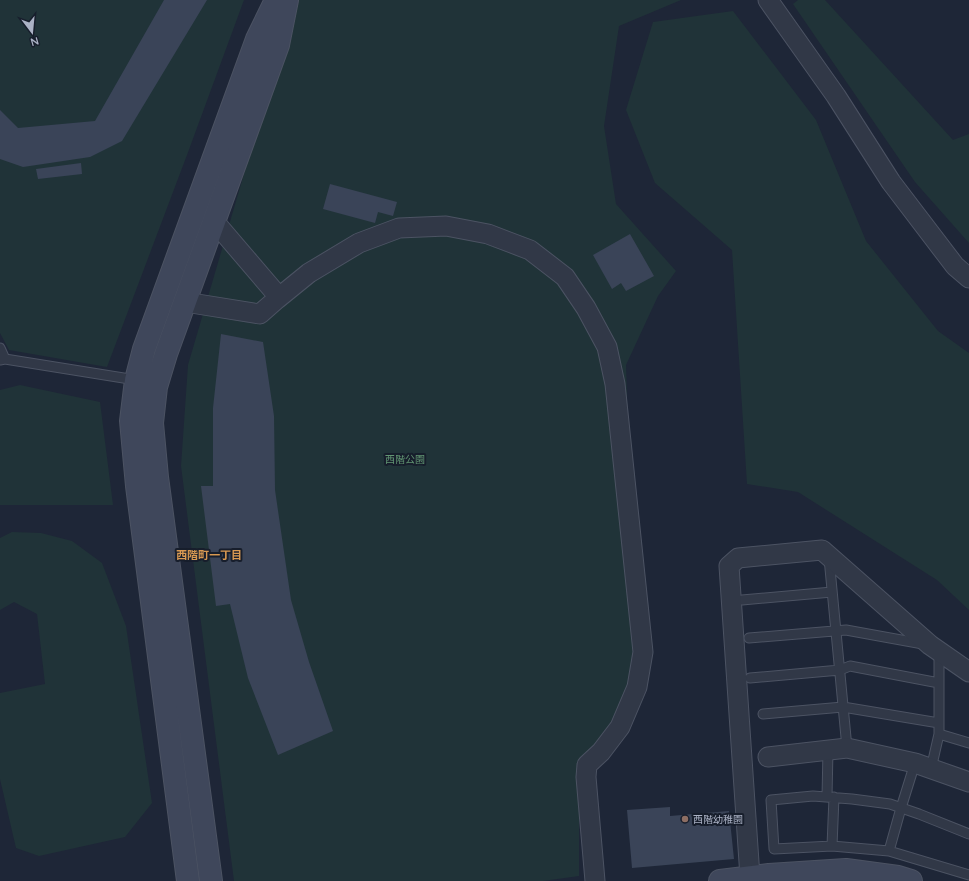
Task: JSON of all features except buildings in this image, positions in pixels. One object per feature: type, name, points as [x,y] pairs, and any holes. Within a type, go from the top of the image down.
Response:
[{"type":"street","points":[[188,881],[137,486],[131,421],[136,380],[144,349],[257,39],[276,0]]},
{"type":"street","points":[[210,881],[157,477],[152,423],[156,387],[166,354],[278,45],[287,0]]},
{"type":"street","points":[[768,0],[836,96],[891,182],[955,266],[969,278]]},
{"type":"street","points":[[214,221],[279,297]]},
{"type":"street","points":[[185,302],[260,314],[309,273],[359,243],[399,228],[446,226],[488,234],[530,250],[565,277],[586,308],[607,347],[614,384],[643,652],[637,687],[620,727],[601,752],[587,765],[586,777],[595,881]]},
{"type":"street","points":[[750,877],[729,566],[738,558],[822,550],[934,648],[969,672]]},
{"type":"street","points":[[768,757],[847,748],[923,766],[969,782]]},
{"type":"street","points":[[720,881],[769,875],[846,870],[911,881]]},
{"type":"lane","points":[[0,348],[3,360],[136,380]]},
{"type":"lane","points":[[829,555],[847,748]]},
{"type":"lane","points":[[742,600],[832,592]]},
{"type":"lane","points":[[749,638],[846,630],[934,648],[939,683],[939,734],[901,808],[889,851]]},
{"type":"lane","points":[[750,678],[840,670],[850,666],[939,683]]},
{"type":"lane","points":[[763,714],[843,707],[939,723]]},
{"type":"lane","points":[[939,734],[969,743]]},
{"type":"lane","points":[[828,750],[832,846]]},
{"type":"lane","points":[[969,834],[890,804],[813,796],[771,800],[774,849],[832,846],[889,851],[969,875]]},
{"type":"green space","points":[[0,0],[244,0],[107,367],[9,350],[0,333]]},
{"type":"green space","name":"西階公園","points":[[295,0],[681,0],[619,26],[604,126],[616,204],[676,271],[658,296],[626,365],[635,653],[632,685],[612,726],[579,768],[579,876],[543,881],[234,881],[181,466],[188,365]]},
{"type":"green space","points":[[798,0],[825,0],[953,140],[969,134],[969,243],[915,182],[793,4]]},
{"type":"green space","points":[[733,11],[816,120],[866,241],[938,331],[969,353],[969,610],[937,580],[798,492],[747,484],[732,250],[655,183],[626,110],[653,22]]},
{"type":"green space","points":[[20,385],[100,402],[113,505],[0,505],[0,390]]},
{"type":"green space","points":[[12,532],[41,533],[72,541],[102,563],[126,626],[152,803],[125,837],[39,856],[16,848],[0,779],[0,693],[45,684],[37,614],[14,602],[0,610],[0,538]]},
{"type":"place","name":"西階幼稚園","points":[[685,819]]},
{"type":"district","name":"西階町一丁目","points":[[209,555]]}]
